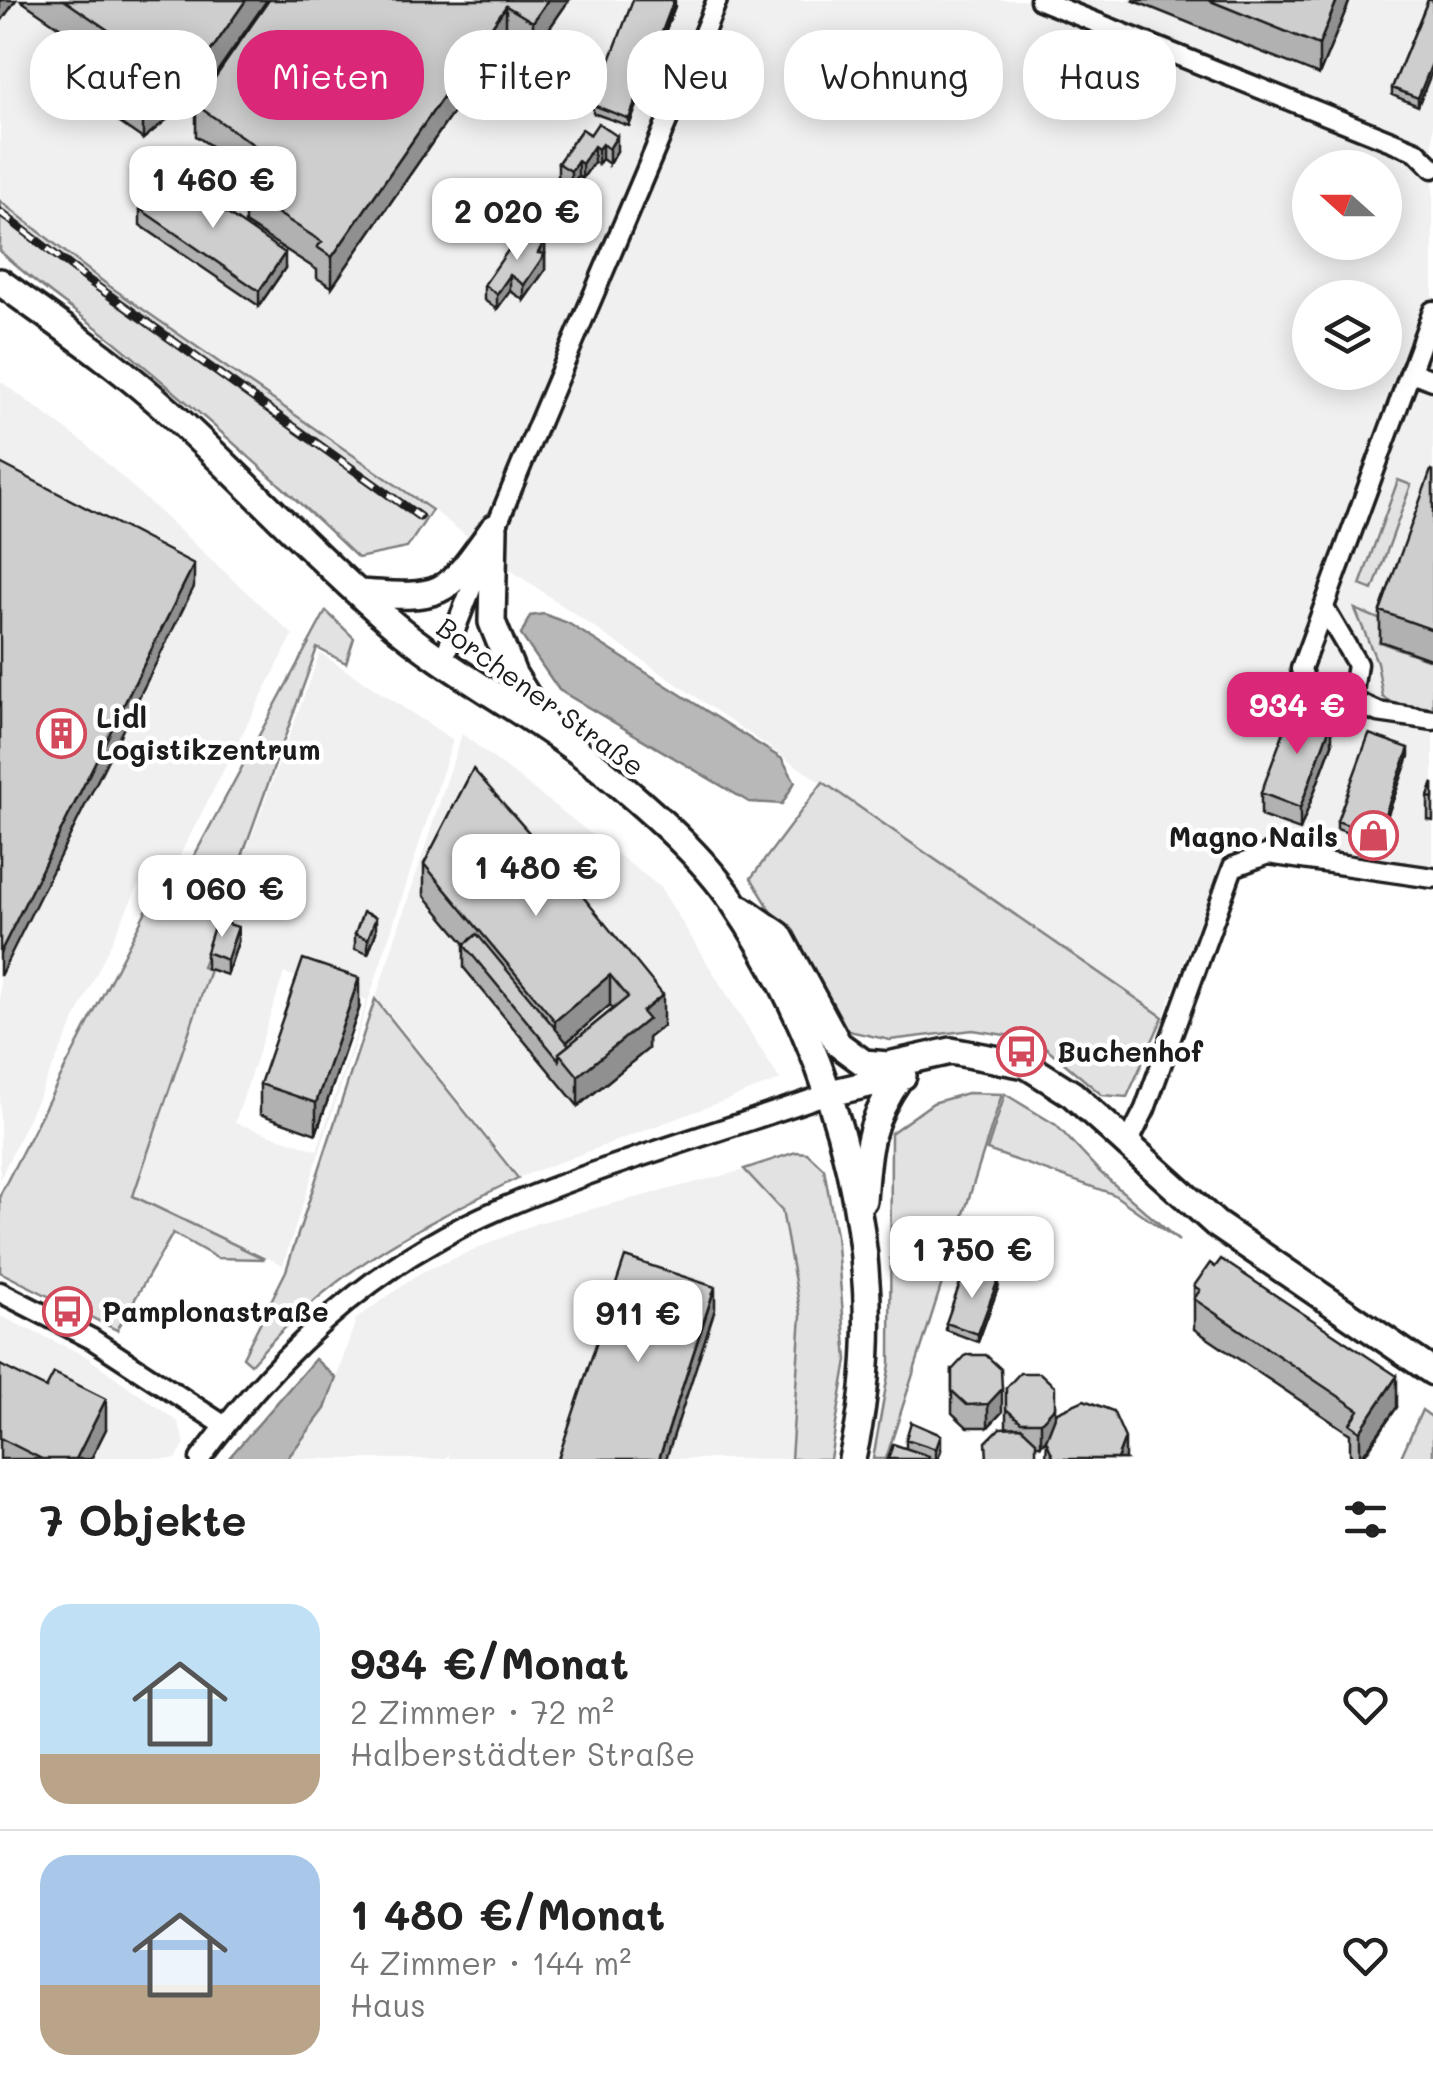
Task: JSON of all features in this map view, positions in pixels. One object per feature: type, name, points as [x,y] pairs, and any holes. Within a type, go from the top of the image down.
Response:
[{"type":"main road","name":"Borchener Straße","points":[[0,282],[170,412],[359,594],[443,661],[608,774],[704,866],[734,903],[790,1004],[830,1093],[860,1235],[867,1362],[852,1459]]},
{"type":"main road","points":[[359,594],[425,598],[455,582],[494,528]]},
{"type":"main road","points":[[494,528],[492,622],[512,674],[550,734]]},
{"type":"main road","points":[[734,903],[778,935],[838,1044],[850,1056],[888,1065],[951,1051],[1026,1065],[1072,1094],[1216,1224],[1433,1372]]},
{"type":"main road","points":[[830,1093],[973,1055]]},
{"type":"main road","points":[[860,1235],[872,1127],[877,1110],[900,1076]]},
{"type":"street","points":[[443,661],[494,528],[639,194],[718,0]]},
{"type":"street","points":[[1040,0],[1416,151],[1433,168]]},
{"type":"street","points":[[1433,311],[1305,654],[1302,680],[1309,695],[1325,705],[1349,699],[1378,712],[1433,720]]},
{"type":"street","points":[[1410,372],[1433,380]]},
{"type":"street","points":[[1324,608],[1357,664],[1349,699]]},
{"type":"street","points":[[1126,1146],[1145,1108],[1234,868],[1268,854],[1433,878]]},
{"type":"street","points":[[200,1459],[224,1426],[317,1327],[363,1289],[432,1244],[499,1209],[830,1093]]},
{"type":"street","points":[[0,1292],[92,1338],[224,1426]]},
{"type":"shaded area","points":[[0,0],[1433,0],[1433,866],[1231,838],[1163,1017],[509,569],[432,509],[105,282],[0,200]]},
{"type":"shaded area","points":[[0,201],[105,283],[432,510],[407,548],[358,558],[177,394],[0,251]]},
{"type":"shaded area","points":[[0,381],[86,444],[293,635],[176,863],[144,873],[0,1179]]},
{"type":"shaded area","points":[[1398,480],[1411,485],[1373,590],[1360,585]]},
{"type":"shaded area","points":[[1355,609],[1386,622],[1379,642],[1433,661],[1433,708],[1417,706],[1410,712],[1383,697],[1377,662]]},
{"type":"shaded area","points":[[326,611],[354,638],[346,663],[317,648],[202,967],[210,970],[133,1196],[265,1259],[217,1258],[173,1233],[117,1330],[0,1272],[0,1195],[166,872],[186,871]]},
{"type":"shaded area","points":[[544,614],[568,623],[782,759],[795,782],[782,804],[749,802],[559,690],[521,635],[530,616]]},
{"type":"shaded area","points":[[320,653],[453,740],[283,1265],[134,1196],[211,971],[203,967]],"holes":[[[284,973],[367,1000],[317,1150],[235,1123]]]},
{"type":"shaded area","points":[[462,734],[660,887],[780,1080],[520,1177],[376,997]]},
{"type":"shaded area","points":[[823,782],[1163,1017],[1127,1097],[1102,1095],[1037,1040],[973,1030],[890,1040],[844,1030],[751,878]]},
{"type":"shaded area","points":[[375,999],[518,1178],[442,1216],[342,1278],[281,1331],[251,1364],[243,1357],[286,1271]]},
{"type":"shaded area","points":[[967,1093],[1002,1094],[886,1459],[873,1459],[890,1364],[891,1133],[933,1103]]},
{"type":"shaded area","points":[[1005,1094],[1056,1125],[1100,1172],[1179,1241],[1113,1194],[987,1150]]},
{"type":"shaded area","points":[[796,1152],[807,1153],[824,1169],[836,1235],[847,1360],[830,1459],[791,1459],[801,1315],[782,1210],[744,1169]]},
{"type":"shaded area","points":[[744,1170],[782,1211],[801,1316],[790,1459],[449,1459],[449,1453],[446,1459],[288,1459],[326,1409],[356,1319],[420,1273],[537,1223]]},
{"type":"shaded area","points":[[0,1316],[84,1355],[178,1422],[185,1444],[176,1459],[0,1459]]},
{"type":"shaded area","points":[[315,1359],[336,1378],[325,1409],[287,1459],[228,1459]]},
{"type":"shaded area","points":[[1422,1410],[1433,1418],[1433,1459],[1400,1459]]},
{"type":"building","points":[[64,0],[246,0],[217,42],[217,30],[108,30]]},
{"type":"building","points":[[269,0],[548,0],[533,22],[506,6],[489,30],[444,30],[444,95],[332,257],[317,247],[322,242],[245,192],[270,156],[217,119],[217,75],[237,46],[237,120],[424,120],[424,30],[248,30]]},
{"type":"building","points":[[633,0],[674,0],[663,30],[627,30],[627,118],[607,110],[607,68]]},
{"type":"building","points":[[1208,0],[1337,0],[1319,45]]},
{"type":"building","points":[[1428,0],[1433,0],[1433,61],[1418,98],[1392,88]]},
{"type":"building","points":[[598,123],[617,136],[609,149],[602,144],[598,149],[594,146],[582,164],[578,161],[571,171],[558,163],[582,129],[590,135]]},
{"type":"building","points":[[166,172],[285,253],[259,291],[140,209]]},
{"type":"building","points":[[538,234],[545,239],[538,253],[545,254],[524,285],[510,275],[497,294],[484,285],[518,236],[530,244]]},
{"type":"building","name":"Lidl Logistikzentrum","points":[[0,463],[194,564],[0,953]]},
{"type":"building","points":[[1433,471],[1433,630],[1380,611]]},
{"type":"building","points":[[1293,707],[1332,721],[1300,808],[1261,793]]},
{"type":"building","points":[[1369,734],[1409,748],[1377,836],[1337,821]]},
{"type":"building","points":[[473,769],[663,995],[642,1012],[648,1019],[578,1076],[559,1053],[628,997],[610,975],[555,1021],[424,864]]},
{"type":"building","points":[[363,912],[376,917],[368,939],[355,934]]},
{"type":"building","points":[[216,920],[238,927],[227,960],[206,952]]},
{"type":"building","points":[[477,934],[569,1045],[559,1053],[559,1060],[464,945]]},
{"type":"building","points":[[303,959],[359,978],[316,1103],[260,1084]]},
{"type":"building","points":[[625,1257],[715,1287],[659,1459],[558,1459]]},
{"type":"building","points":[[1221,1259],[1397,1376],[1360,1431],[1350,1424],[1359,1410],[1194,1299],[1200,1290],[1194,1286],[1210,1263],[1215,1267]]},
{"type":"building","points":[[965,1269],[998,1280],[978,1334],[946,1323]]},
{"type":"building","points":[[966,1355],[986,1355],[1001,1369],[1002,1389],[988,1404],[967,1405],[952,1391],[952,1370]]},
{"type":"building","points":[[0,1365],[46,1388],[54,1373],[106,1399],[76,1459],[42,1459],[0,1438]]},
{"type":"building","points":[[1020,1373],[1040,1373],[1055,1387],[1055,1407],[1041,1422],[1021,1422],[1006,1409],[1006,1388]]},
{"type":"building","points":[[1084,1400],[1113,1411],[1125,1438],[1117,1459],[1054,1459],[1046,1440],[1057,1412]]},
{"type":"building","points":[[911,1422],[941,1435],[936,1449],[906,1439]]},
{"type":"building","points":[[1021,1427],[1036,1441],[1036,1459],[987,1459],[986,1442],[1000,1428]]},
{"type":"building","points":[[893,1444],[929,1456],[928,1459],[888,1459]]},
{"type":"railway","points":[[0,212],[88,280],[420,517]]},
{"type":"place","name":"Lidl Logistikzentrum","points":[[61,733]]},
{"type":"place","name":"Magno Nails","points":[[1373,836]]},
{"type":"place","name":"Buchenhof","points":[[1022,1051]]},
{"type":"place","name":"Pamplonastraße","points":[[67,1311]]}]
